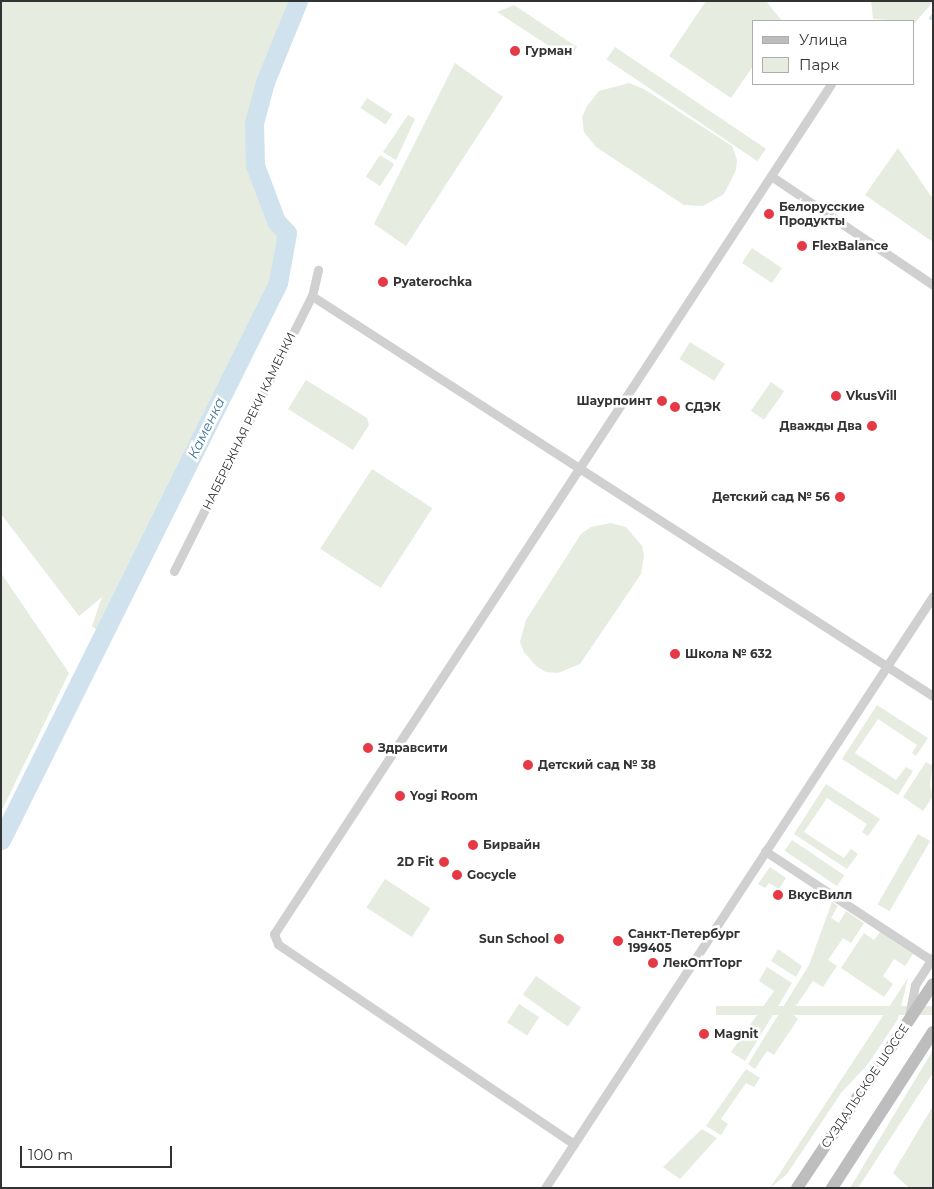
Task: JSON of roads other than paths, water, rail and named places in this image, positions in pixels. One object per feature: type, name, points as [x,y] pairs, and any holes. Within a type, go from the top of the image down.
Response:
[{"type":"main road","name":"СУЗДАЛЬСКОЕ ШОССЕ","points":[[797,1188],[933,984]]},
{"type":"main road","points":[[832,1188],[933,1032]]},
{"type":"main road","points":[[786,1188],[810,1168]]},
{"type":"street","points":[[574,1144],[278,944],[274,934],[830,85]]},
{"type":"street","points":[[770,176],[933,285]]},
{"type":"street","name":"НАБЕРЕЖНАЯ РЕКИ КАМЕНКИ","points":[[174,571],[312,296],[318,270]]},
{"type":"street","points":[[312,296],[933,696]]},
{"type":"street","points":[[545,1188],[933,596]]},
{"type":"street","points":[[765,851],[932,958],[915,985],[908,1022]]},
{"type":"waterway","name":"Каменка","points":[[1,840],[278,283],[287,233],[276,221],[255,165],[254,123],[265,82],[298,1]]},
{"type":"waterway","points":[[930,18],[933,14]]},
{"type":"place","name":"Гурман","points":[[515,51]]},
{"type":"place","name":"Белорусские Продукты","points":[[769,214]]},
{"type":"place","name":"FlexBalance","points":[[802,246]]},
{"type":"place","name":"Pyaterochka","points":[[383,282]]},
{"type":"place","name":"VkusVill","points":[[836,396]]},
{"type":"place","name":"Шаурпоинт","points":[[662,401]]},
{"type":"place","name":"СДЭК","points":[[675,407]]},
{"type":"place","name":"Дважды Два","points":[[872,426]]},
{"type":"place","name":"Детский сад № 56","points":[[840,497]]},
{"type":"place","name":"Школа № 632","points":[[675,654]]},
{"type":"place","name":"Здравсити","points":[[368,748]]},
{"type":"place","name":"Детский сад № 38","points":[[528,765]]},
{"type":"place","name":"Yogi Room","points":[[400,796]]},
{"type":"place","name":"Бирвайн","points":[[473,845]]},
{"type":"place","name":"2D Fit","points":[[444,862]]},
{"type":"place","name":"Gocycle","points":[[457,875]]},
{"type":"place","name":"ВкусВилл","points":[[778,895]]},
{"type":"place","name":"Sun School","points":[[559,939]]},
{"type":"place","name":"Санкт-Петербург 199405","points":[[618,941]]},
{"type":"place","name":"ЛекОптТорг","points":[[653,963]]},
{"type":"place","name":"Magnit","points":[[704,1034]]}]
